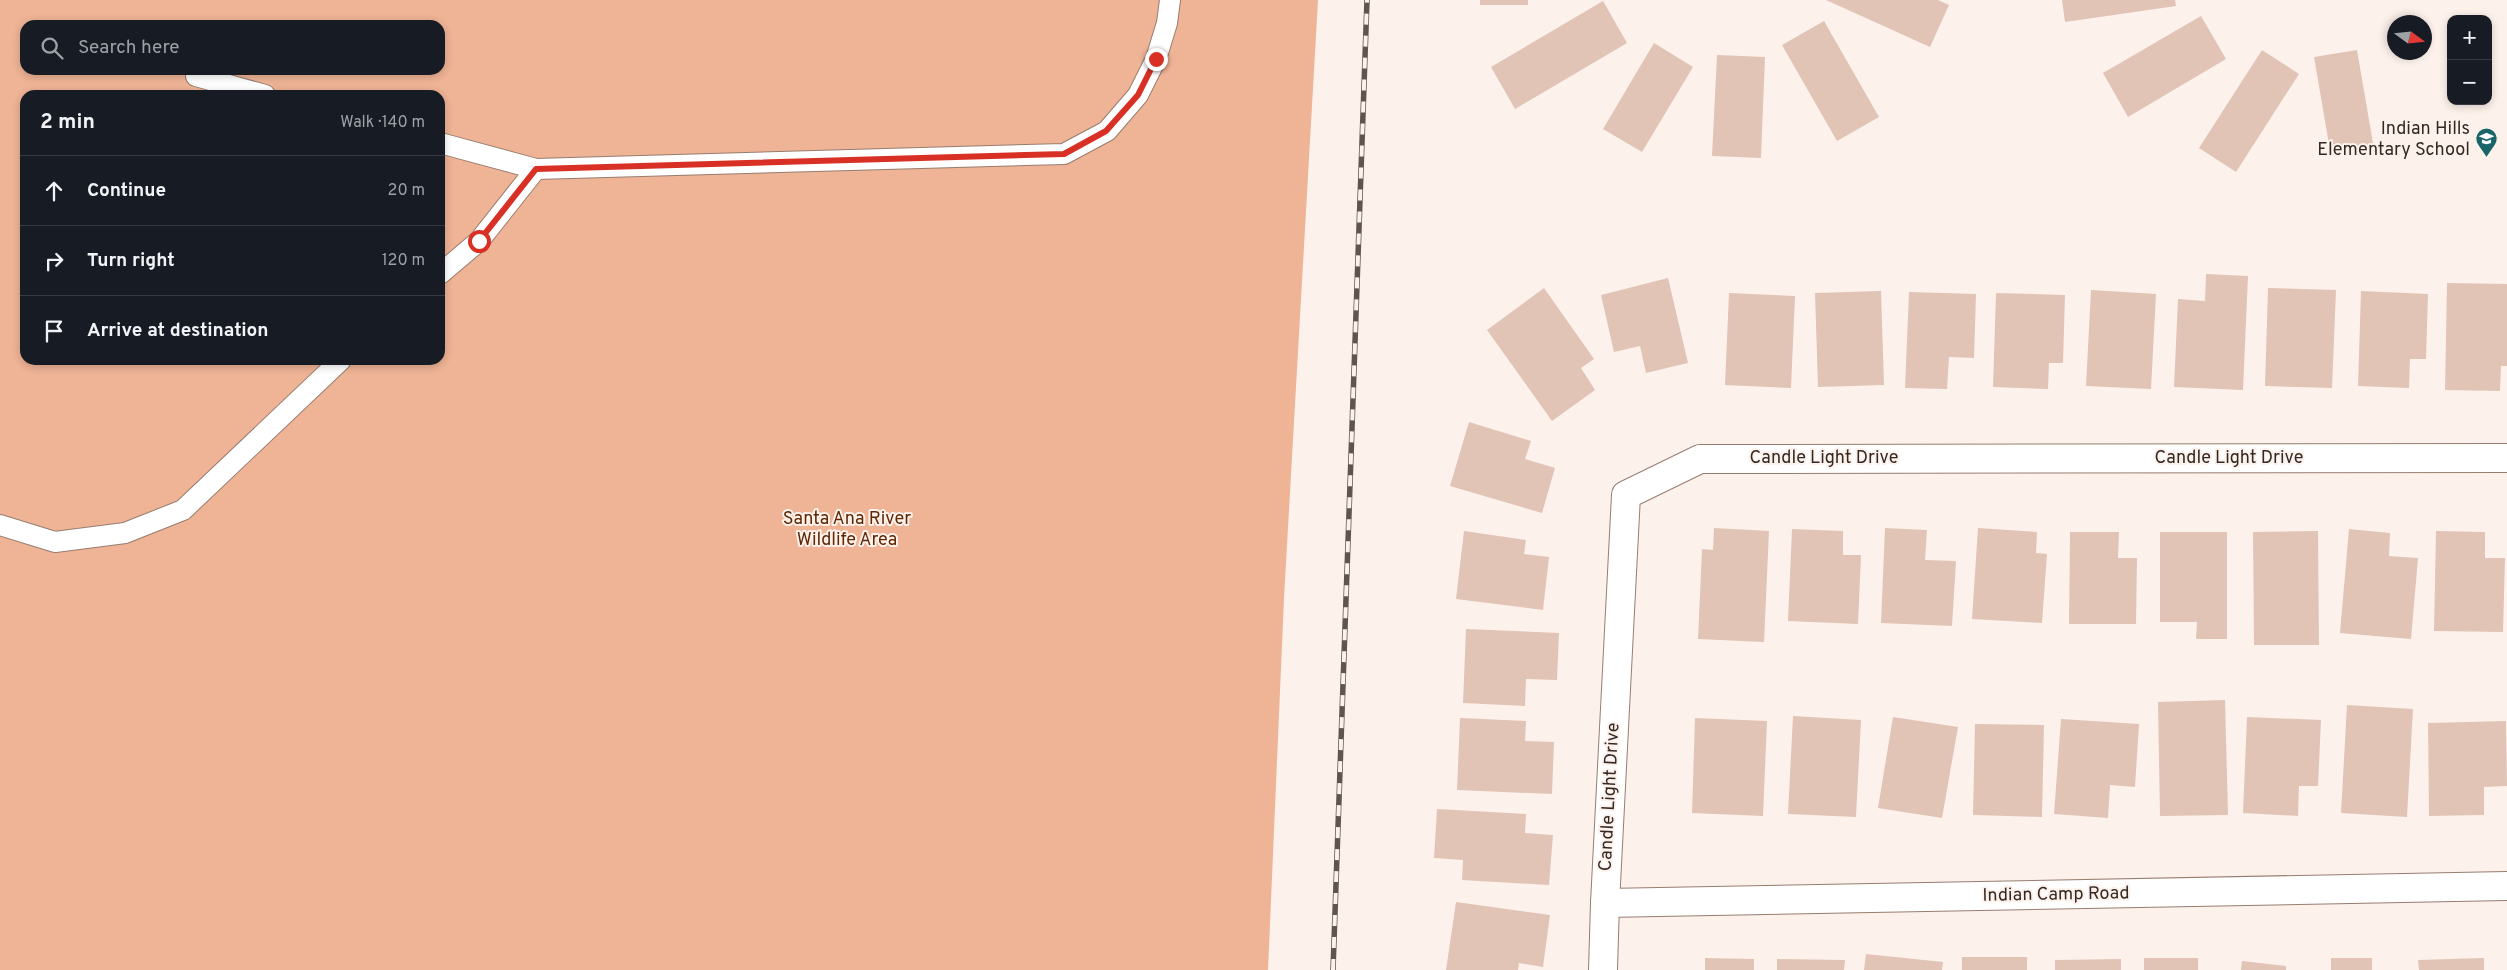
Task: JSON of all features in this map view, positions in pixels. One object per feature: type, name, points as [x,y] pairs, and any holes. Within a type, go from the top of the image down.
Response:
[{"type":"street","name":"Candle Light Drive","points":[[1604,970],[1604,903],[1626,495],[1700,458],[2507,458]]},
{"type":"street","name":"Indian Camp Road","points":[[1604,903],[2507,886]]},
{"type":"lane","points":[[445,145],[536,169],[1064,154],[1106,131],[1138,95],[1156,59],[1167,23],[1170,0]]},
{"type":"lane","points":[[196,76],[246,90]]},
{"type":"lane","points":[[445,270],[479,241],[536,169]]},
{"type":"lane","points":[[0,526],[55,542],[125,533],[183,510],[336,365]]},
{"type":"green space","name":"Santa Ana River Wildlife Area","points":[[0,0],[1318,0],[1284,598],[1268,970],[0,970]]},
{"type":"building","points":[[1480,0],[1528,0],[1528,5],[1480,5]]},
{"type":"building","points":[[1826,0],[1938,0],[1949,5],[1930,47]]},
{"type":"building","points":[[2062,0],[2175,0],[2176,6],[2065,22]]},
{"type":"building","points":[[1603,1],[1627,43],[1515,109],[1491,67]]},
{"type":"building","points":[[2201,16],[2226,59],[2128,117],[2103,73]]},
{"type":"building","points":[[1824,21],[1879,117],[1837,141],[1782,45]]},
{"type":"building","points":[[1654,43],[1693,67],[1642,152],[1603,129]]},
{"type":"building","points":[[2262,50],[2299,74],[2236,172],[2199,148]]},
{"type":"building","points":[[2357,50],[2374,149],[2331,156],[2314,57]]},
{"type":"building","points":[[1717,55],[1765,57],[1761,158],[1712,156]]},
{"type":"building","points":[[2206,274],[2248,276],[2243,390],[2174,387],[2178,299],[2205,301]]},
{"type":"building","points":[[1668,278],[1688,363],[1646,373],[1640,346],[1614,352],[1601,295]]},
{"type":"building","points":[[2447,283],[2507,284],[2507,366],[2501,366],[2500,391],[2445,390]]},
{"type":"building","points":[[1544,288],[1594,359],[1581,368],[1595,390],[1552,421],[1487,330]]},
{"type":"building","points":[[2268,288],[2336,290],[2332,388],[2265,386]]},
{"type":"building","points":[[2091,290],[2156,294],[2151,389],[2086,386]]},
{"type":"building","points":[[1881,291],[1884,385],[1818,387],[1815,293]]},
{"type":"building","points":[[2361,291],[2428,294],[2426,359],[2410,359],[2409,388],[2358,386]]},
{"type":"building","points":[[1909,292],[1976,294],[1974,358],[1949,357],[1947,389],[1905,388]]},
{"type":"building","points":[[1729,293],[1795,296],[1791,388],[1725,385]]},
{"type":"building","points":[[1996,293],[2065,295],[2063,363],[2049,363],[2048,389],[1993,387]]},
{"type":"building","points":[[1469,422],[1531,441],[1525,459],[1555,468],[1542,513],[1450,486]]},
{"type":"building","points":[[1714,528],[1769,531],[1764,642],[1698,639],[1702,549],[1713,550]]},
{"type":"building","points":[[1885,528],[1927,530],[1925,560],[1956,561],[1952,626],[1881,623]]},
{"type":"building","points":[[1978,528],[2037,532],[2036,553],[2047,554],[2042,623],[1972,619]]},
{"type":"building","points":[[1792,529],[1843,531],[1843,555],[1861,555],[1858,624],[1788,621]]},
{"type":"building","points":[[2349,529],[2390,533],[2389,556],[2418,558],[2411,639],[2340,633]]},
{"type":"building","points":[[1464,531],[1526,540],[1524,554],[1549,557],[1543,610],[1456,599]]},
{"type":"building","points":[[2318,531],[2319,645],[2254,645],[2253,532]]},
{"type":"building","points":[[2436,531],[2485,532],[2485,558],[2505,558],[2503,632],[2434,631]]},
{"type":"building","points":[[2070,532],[2119,532],[2118,558],[2137,558],[2136,624],[2069,624]]},
{"type":"building","points":[[2160,532],[2227,532],[2227,639],[2196,639],[2197,622],[2160,622]]},
{"type":"building","points":[[1466,629],[1559,633],[1557,680],[1526,679],[1525,706],[1463,703]]},
{"type":"building","points":[[2225,700],[2228,815],[2160,816],[2158,702]]},
{"type":"building","points":[[2347,705],[2413,709],[2407,817],[2341,813]]},
{"type":"building","points":[[1793,716],[1861,720],[1856,817],[1788,814]]},
{"type":"building","points":[[1893,717],[1958,727],[1942,818],[1878,808]]},
{"type":"building","points":[[2247,717],[2321,720],[2318,786],[2299,786],[2298,816],[2243,813]]},
{"type":"building","points":[[1460,718],[1526,721],[1525,741],[1554,742],[1552,794],[1457,790]]},
{"type":"building","points":[[1695,718],[1767,721],[1763,816],[1692,813]]},
{"type":"building","points":[[2061,719],[2139,724],[2135,787],[2110,785],[2108,818],[2054,814]]},
{"type":"building","points":[[2506,721],[2507,786],[2484,787],[2484,815],[2429,816],[2428,723]]},
{"type":"building","points":[[1975,724],[2044,725],[2042,817],[1973,815]]},
{"type":"building","points":[[1437,809],[1526,814],[1525,833],[1553,835],[1549,885],[1462,880],[1463,860],[1434,858]]},
{"type":"building","points":[[1456,902],[1550,915],[1543,967],[1519,963],[1518,970],[1446,970]]},
{"type":"building","points":[[1866,954],[1943,962],[1942,970],[1864,970]]},
{"type":"building","points":[[1962,957],[2027,957],[2027,970],[1962,970]]},
{"type":"building","points":[[1705,958],[1754,959],[1754,970],[1705,970]]},
{"type":"building","points":[[2144,958],[2198,958],[2198,970],[2144,970]]},
{"type":"building","points":[[2331,958],[2372,958],[2372,970],[2331,970]]},
{"type":"building","points":[[2484,958],[2484,970],[2419,970],[2418,960]]},
{"type":"building","points":[[1777,959],[1845,960],[1844,970],[1777,970]]},
{"type":"building","points":[[2121,959],[2121,970],[2055,970],[2055,960]]},
{"type":"building","points":[[2242,961],[2286,966],[2286,970],[2241,970]]},
{"type":"railway","points":[[1333,970],[1367,0]]},
{"type":"place","name":"Indian Hills Elementary School","points":[[2486,158]]},
{"type":"route","points":[[479,241],[536,169],[1064,154],[1106,131],[1138,95],[1156,59]]}]
